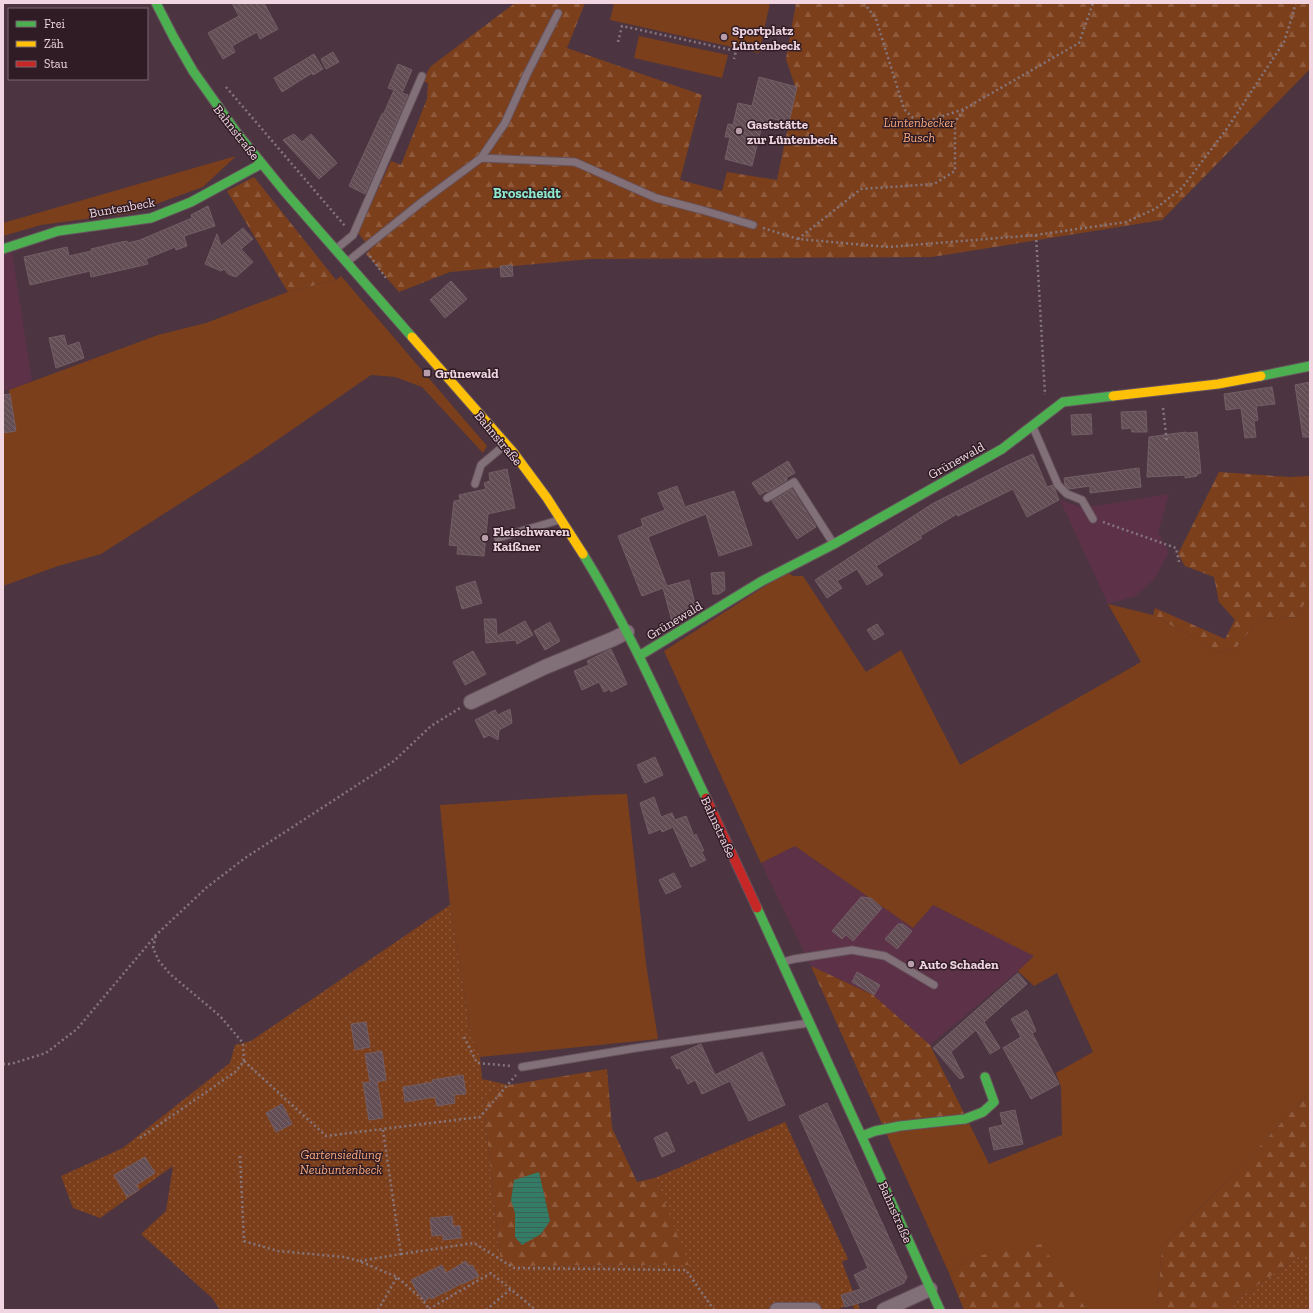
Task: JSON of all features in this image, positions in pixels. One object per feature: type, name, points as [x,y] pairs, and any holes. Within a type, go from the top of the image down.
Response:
[{"type":"main road","name":"Bahnstraße","points":[[156,3],[168,31],[191,70],[234,131],[261,164],[506,444],[531,476],[561,519],[602,584],[639,656],[783,962],[809,1023],[862,1136],[940,1310]]},
{"type":"main road","name":"Buntenbeck","points":[[3,248],[58,231],[151,218],[191,202],[261,164]]},
{"type":"main road","name":"Grünewald","points":[[639,656],[762,581],[834,544],[1002,449],[1063,402],[1218,384],[1310,366]]},
{"type":"main road","points":[[862,1136],[875,1131],[900,1126],[965,1119],[983,1112],[994,1102],[985,1077]]},
{"type":"street","points":[[471,702],[545,667],[627,632]]},
{"type":"street","points":[[884,1310],[930,1289]]},
{"type":"street","points":[[777,1310],[814,1310]]},
{"type":"lane","points":[[347,262],[423,201],[481,158],[505,123],[527,74],[558,13]]},
{"type":"lane","points":[[336,249],[353,235],[422,76]]},
{"type":"lane","points":[[481,158],[575,162],[656,198],[753,225]]},
{"type":"lane","points":[[1032,425],[1058,485],[1067,494],[1082,500],[1093,519]]},
{"type":"lane","points":[[475,484],[481,465],[506,444]]},
{"type":"lane","points":[[767,498],[794,482],[834,544]]},
{"type":"lane","points":[[498,538],[561,519]]},
{"type":"lane","points":[[783,962],[852,950],[885,956],[934,985]]},
{"type":"lane","points":[[522,1068],[636,1048],[809,1023]]},
{"type":"path","points":[[864,3],[876,19],[904,109],[919,124],[964,109],[1079,43],[1093,3]]},
{"type":"path","points":[[753,225],[798,239],[888,247],[1036,235],[1126,222],[1155,209],[1182,188],[1226,130],[1284,42],[1294,11],[1295,3]]},
{"type":"path","points":[[618,42],[622,26],[736,51],[734,59]]},
{"type":"path","points":[[224,84],[353,235]]},
{"type":"path","points":[[798,239],[861,190],[934,184],[955,171],[955,122],[964,109]]},
{"type":"path","points":[[1036,235],[1046,414]]},
{"type":"path","points":[[1161,390],[1167,443]]},
{"type":"path","points":[[1093,519],[1176,548],[1179,562]]},
{"type":"path","points":[[3,1064],[11,1064],[46,1053],[77,1029],[156,935],[206,888],[245,858],[394,760],[430,726],[471,702]]},
{"type":"path","points":[[156,935],[153,948],[159,961],[170,974],[220,1016],[242,1043],[244,1061],[326,1136],[480,1117],[522,1068]]},
{"type":"path","points":[[464,1037],[477,1063],[522,1068]]},
{"type":"path","points":[[140,1138],[235,1072],[244,1061]]},
{"type":"path","points":[[383,1130],[401,1254]]},
{"type":"path","points":[[240,1156],[244,1242],[278,1251],[344,1257],[359,1262],[397,1277],[422,1299],[429,1310],[491,1273],[536,1310]]},
{"type":"path","points":[[359,1262],[474,1243],[514,1268],[686,1270],[714,1310]]},
{"type":"path","points":[[378,1310],[397,1277]]},
{"type":"path","points":[[486,1310],[511,1289]]},
{"type":"shaded area","points":[[12,252],[32,381],[9,390],[3,390],[3,254]]},
{"type":"shaded area","points":[[1169,494],[1158,533],[1169,552],[1155,578],[1136,596],[1108,604],[1060,500],[1081,507],[1103,505]]},
{"type":"shaded area","points":[[795,846],[913,928],[933,905],[1034,956],[930,1045],[873,995],[811,966],[761,863]]},
{"type":"shaded area","points":[[539,1172],[550,1221],[541,1234],[522,1245],[515,1237],[515,1213],[511,1200],[514,1180]]},
{"type":"green space","name":"Lüntenbecker Busch","points":[[515,3],[585,3],[567,48],[702,95],[680,180],[722,191],[727,172],[777,180],[796,89],[786,59],[796,3],[1310,3],[1310,69],[1162,220],[932,257],[590,259],[450,272],[399,292],[366,254],[371,249],[358,233],[391,161],[401,165],[427,99],[428,83],[423,81],[430,67]]},
{"type":"green space","name":"Sportplatz Lüntenbeck","points":[[614,3],[770,3],[759,53],[610,20]]},
{"type":"green space","points":[[639,36],[728,55],[722,78],[634,58]]},
{"type":"green space","points":[[236,156],[203,187],[131,213],[41,225],[3,236],[3,223]]},
{"type":"green space","points":[[254,177],[336,280],[288,292],[227,191]]},
{"type":"green space","points":[[341,276],[487,446],[483,453],[422,387],[395,377],[371,375],[251,458],[101,554],[58,566],[3,586],[3,402],[9,401],[9,390],[158,335],[206,323],[288,292],[336,280]]},
{"type":"green space","points":[[1219,472],[1289,477],[1310,515],[1310,601],[1305,603],[1296,617],[1259,619],[1236,648],[1219,652],[1153,615],[1155,608],[1225,639],[1235,620],[1219,602],[1214,577],[1185,566],[1178,554]]},
{"type":"green space","points":[[1310,476],[1310,515],[1289,477]]},
{"type":"green space","points":[[787,572],[793,576],[803,576],[866,672],[901,650],[960,765],[1141,662],[1108,604],[1153,615],[1219,652],[1236,648],[1259,619],[1296,617],[1305,603],[1310,601],[1310,1091],[1251,1156],[1162,1247],[1157,1310],[1087,1310],[1083,1304],[971,1257],[949,1273],[886,1133],[968,1121],[989,1164],[1062,1135],[1061,1087],[1056,1073],[1093,1052],[1057,973],[1034,986],[1018,971],[1034,956],[933,905],[913,928],[795,846],[761,863],[664,651]]},
{"type":"green space","points":[[627,794],[646,964],[658,1039],[480,1057],[471,1034],[450,905],[440,805]]},
{"type":"green space","name":"Gartensiedlung Neubuntenbeck","points":[[450,905],[471,1034],[480,1057],[482,1079],[509,1085],[483,1098],[501,1266],[689,1265],[655,1178],[785,1122],[848,1259],[842,1262],[860,1310],[855,1310],[852,1304],[835,1310],[220,1310],[212,1298],[141,1234],[166,1211],[173,1166],[100,1218],[73,1208],[61,1176],[123,1148],[230,1063],[235,1045],[251,1041]]},
{"type":"green space","points":[[811,966],[873,995],[930,1045],[965,1115],[883,1126]]},
{"type":"green space","points":[[607,1069],[612,1128],[637,1182],[655,1178],[690,1265],[501,1266],[483,1098],[509,1085]]},
{"type":"green space","points":[[1310,1091],[1310,1249],[1235,1301],[1233,1310],[1157,1310],[1162,1247],[1251,1156]]},
{"type":"green space","points":[[1041,1244],[1087,1310],[964,1310],[949,1273],[971,1257]]},
{"type":"green space","points":[[1310,1249],[1310,1310],[1233,1310],[1235,1301]]},
{"type":"building","points":[[232,3],[264,3],[278,29],[260,39],[257,32],[232,46],[235,52],[223,59],[208,33],[239,16]]},
{"type":"building","points":[[333,52],[339,62],[326,69],[321,59]]},
{"type":"building","points":[[314,54],[323,69],[313,75],[312,73],[282,92],[274,78]]},
{"type":"building","points":[[398,64],[412,70],[402,93],[408,95],[365,194],[349,186],[394,90],[388,88]]},
{"type":"building","points":[[759,77],[797,87],[789,122],[769,118],[766,130],[761,129],[752,166],[725,159],[730,137],[725,137],[728,124],[733,125],[738,103],[752,106]]},
{"type":"building","points":[[294,134],[302,142],[311,134],[337,163],[319,179],[283,140]]},
{"type":"building","points":[[208,206],[215,226],[184,236],[187,246],[176,250],[175,247],[146,259],[148,264],[91,277],[90,271],[30,285],[24,257],[67,247],[69,256],[92,251],[91,249],[112,244],[127,241],[128,243],[140,240],[192,218],[191,215]]},
{"type":"building","points":[[243,228],[253,239],[241,249],[253,262],[236,277],[228,274],[224,269],[221,271],[205,264],[217,234],[221,246]]},
{"type":"building","points":[[512,265],[513,276],[501,277],[500,266]]},
{"type":"building","points":[[451,281],[467,299],[445,318],[430,300]]},
{"type":"building","points":[[64,335],[67,346],[79,342],[84,358],[56,368],[49,338]]},
{"type":"building","points":[[1310,382],[1310,437],[1303,437],[1295,385]]},
{"type":"building","points":[[1272,387],[1275,404],[1256,406],[1258,420],[1254,421],[1256,437],[1245,438],[1241,408],[1226,410],[1224,394]]},
{"type":"building","points":[[10,394],[16,431],[3,433],[3,395]]},
{"type":"building","points":[[1146,411],[1147,432],[1132,432],[1131,428],[1122,429],[1121,412]]},
{"type":"building","points":[[1091,414],[1092,434],[1072,435],[1071,415]]},
{"type":"building","points":[[1197,432],[1201,473],[1197,474],[1197,476],[1185,478],[1185,475],[1147,477],[1149,437]]},
{"type":"building","points":[[1033,454],[1047,487],[1053,485],[1059,500],[1027,517],[1013,489],[958,516],[957,514],[920,536],[922,538],[876,566],[883,575],[867,585],[857,569],[837,581],[842,588],[827,598],[815,580],[932,504],[1008,465]]},
{"type":"building","points":[[788,461],[795,473],[786,478],[787,480],[760,495],[752,483]]},
{"type":"building","points":[[1139,468],[1141,487],[1090,493],[1090,486],[1069,489],[1065,485],[1064,478]]},
{"type":"building","points":[[507,469],[515,508],[488,514],[484,556],[457,554],[458,546],[449,545],[454,501],[460,500],[459,495],[486,489],[484,483],[490,481],[489,473]]},
{"type":"building","points":[[677,486],[685,507],[734,491],[752,545],[719,556],[706,514],[648,537],[667,586],[689,580],[696,608],[677,620],[672,621],[663,588],[642,596],[618,536],[643,526],[641,519],[665,510],[658,493]]},
{"type":"building","points":[[792,489],[816,527],[797,539],[772,501]]},
{"type":"building","points":[[724,572],[725,590],[719,594],[713,594],[711,573]]},
{"type":"building","points":[[475,581],[482,603],[462,609],[456,587]]},
{"type":"building","points":[[484,619],[496,619],[497,636],[525,621],[533,635],[517,644],[516,640],[486,643]]},
{"type":"building","points":[[550,622],[560,641],[545,650],[534,631]]},
{"type":"building","points":[[877,624],[884,634],[874,640],[867,630]]},
{"type":"building","points":[[611,649],[627,684],[611,692],[610,689],[604,692],[599,682],[582,690],[574,671],[589,665],[587,661]]},
{"type":"building","points":[[473,651],[486,674],[465,685],[453,662]]},
{"type":"building","points":[[510,709],[512,723],[499,730],[498,740],[489,735],[484,738],[475,720],[495,710],[498,715]]},
{"type":"building","points":[[655,757],[663,775],[645,783],[637,765]]},
{"type":"building","points":[[654,797],[661,817],[672,813],[675,820],[686,816],[694,836],[696,834],[704,851],[701,851],[706,860],[691,867],[673,827],[662,832],[661,829],[649,834],[640,803]]},
{"type":"building","points":[[674,873],[681,887],[666,894],[659,880]]},
{"type":"building","points":[[861,897],[871,898],[882,908],[853,941],[846,935],[842,939],[832,931]]},
{"type":"building","points":[[898,924],[903,924],[912,931],[897,949],[885,939]]},
{"type":"building","points":[[857,972],[880,985],[874,995],[852,982]]},
{"type":"building","points":[[1018,973],[1027,984],[984,1022],[1000,1048],[990,1054],[976,1030],[951,1052],[964,1077],[960,1079],[933,1048]]},
{"type":"building","points":[[1027,1010],[1036,1031],[1032,1033],[1059,1084],[1031,1099],[1003,1048],[1021,1037],[1011,1019]]},
{"type":"building","points":[[366,1022],[370,1047],[355,1050],[351,1024]]},
{"type":"building","points":[[701,1044],[715,1075],[762,1052],[785,1105],[749,1121],[730,1081],[702,1094],[695,1080],[688,1084],[680,1068],[677,1069],[671,1057]]},
{"type":"building","points":[[382,1051],[386,1080],[377,1082],[383,1118],[369,1120],[363,1083],[370,1082],[365,1054]]},
{"type":"building","points":[[463,1075],[466,1094],[454,1095],[455,1103],[437,1106],[435,1097],[405,1102],[403,1087]]},
{"type":"building","points":[[827,1103],[907,1277],[904,1283],[866,1301],[845,1307],[841,1295],[861,1289],[854,1275],[868,1268],[799,1116]]},
{"type":"building","points":[[282,1104],[292,1124],[276,1132],[266,1113]]},
{"type":"building","points":[[1015,1110],[1023,1144],[994,1150],[989,1128],[1003,1125],[1000,1113]]},
{"type":"building","points":[[667,1132],[675,1151],[662,1157],[654,1138]]},
{"type":"building","points":[[145,1157],[155,1173],[136,1185],[139,1190],[127,1197],[114,1175]]},
{"type":"building","points":[[452,1216],[453,1226],[460,1226],[461,1238],[443,1240],[443,1235],[432,1236],[430,1218]]},
{"type":"building","points":[[466,1261],[469,1266],[472,1265],[479,1276],[431,1299],[430,1297],[425,1301],[416,1290],[411,1280],[442,1265],[446,1273]]},
{"type":"traffic: fast","points":[[156,3],[193,71],[237,133],[285,192],[412,337]]},
{"type":"traffic: fast","points":[[3,249],[58,231],[151,218],[191,202],[261,164]]},
{"type":"traffic: fast","points":[[1261,376],[1310,366]]},
{"type":"traffic: fast","points":[[639,656],[762,581],[834,544],[1002,449],[1063,402],[1113,396]]},
{"type":"traffic: fast","points":[[583,554],[633,644],[706,798]]},
{"type":"traffic: fast","points":[[757,908],[940,1310]]},
{"type":"traffic: fast","points":[[862,1136],[875,1131],[900,1126],[965,1119],[983,1112],[994,1102],[985,1077]]},
{"type":"traffic: slow","points":[[412,337],[513,452],[547,498],[583,554]]},
{"type":"traffic: slow","points":[[1113,396],[1218,384],[1261,376]]},
{"type":"traffic: jam","points":[[706,798],[757,908]]},
{"type":"place","name":"Sportplatz Lüntenbeck","points":[[724,37]]},
{"type":"place","name":"Gaststätte zur Lüntenbeck","points":[[739,131]]},
{"type":"place","name":"Grünewald","points":[[427,373]]},
{"type":"place","name":"Fleischwaren Kaißner","points":[[485,538]]},
{"type":"place","name":"Auto Schaden","points":[[911,964]]},
{"type":"district","name":"Broscheidt","points":[[527,193]]}]
